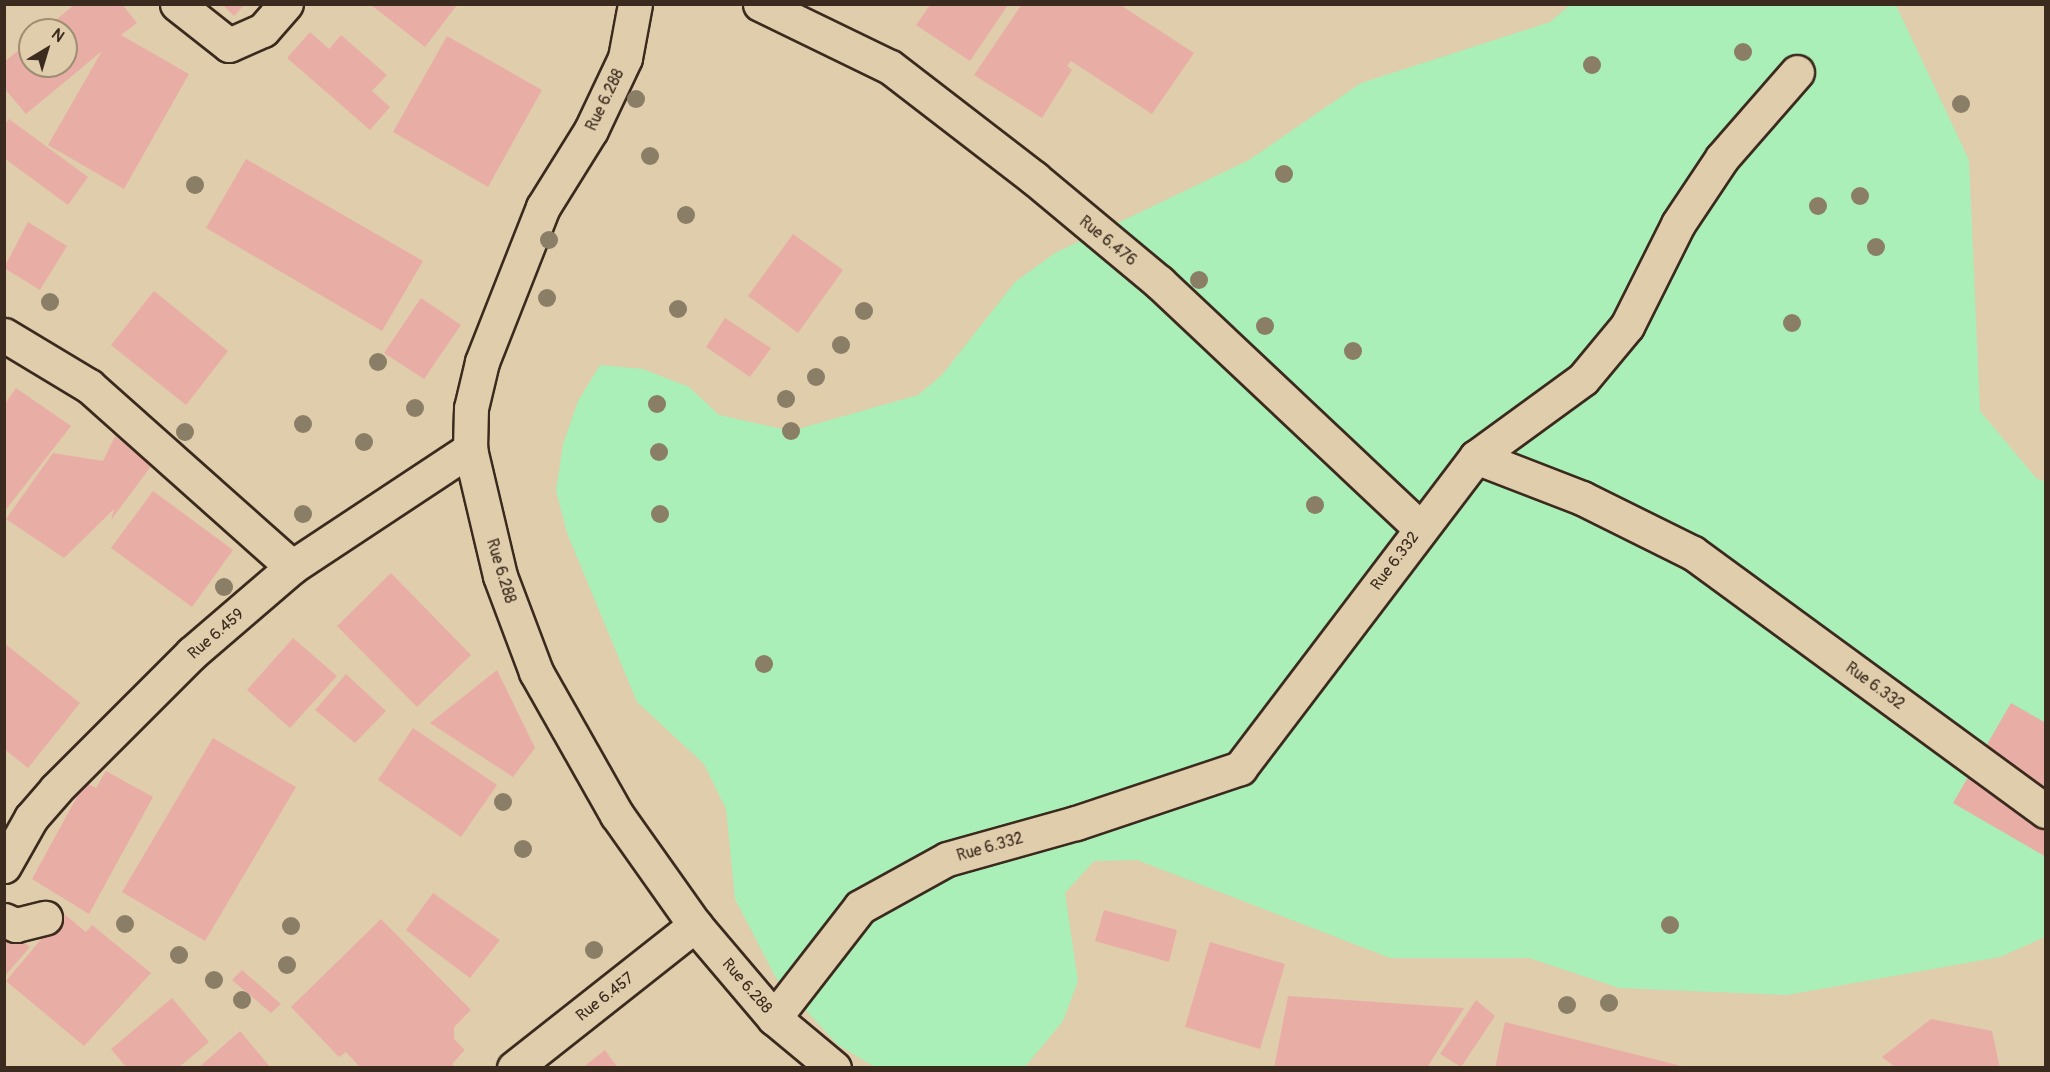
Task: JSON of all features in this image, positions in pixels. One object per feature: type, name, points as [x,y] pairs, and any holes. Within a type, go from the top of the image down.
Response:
[{"type":"street","points":[[177,4],[229,45],[263,30],[286,4]]},
{"type":"street","name":"Rue 6.288","points":[[635,4],[626,58],[591,130],[543,207],[482,362],[471,408],[471,449],[500,576],[536,672],[617,814],[695,926],[774,1018],[834,1068]]},
{"type":"street","name":"Rue 6.476","points":[[760,4],[890,67],[1034,178],[1159,282],[1420,528]]},
{"type":"street","points":[[1476,457],[1583,379],[1627,326],[1678,224],[1722,158],[1797,72]]},
{"type":"street","points":[[4,335],[89,386],[292,567]]},
{"type":"street","name":"Rue 6.459","points":[[4,866],[31,818],[56,789],[192,653],[292,567],[471,449]]},
{"type":"street","name":"Rue 6.332","points":[[774,1018],[860,907],[947,859],[1076,823],[1240,768],[1476,457],[1582,498],[1693,553],[2046,811]]},
{"type":"street","points":[[4,920],[16,925],[45,918]]},
{"type":"street","name":"Rue 6.457","points":[[514,1068],[695,926]]},
{"type":"green space","points":[[1570,5],[1896,5],[1969,160],[1980,411],[2036,478],[2045,482],[2045,937],[2000,957],[1787,995],[1619,988],[1529,958],[1390,958],[1137,860],[1094,861],[1065,893],[1078,981],[1063,1021],[1025,1067],[875,1067],[838,1045],[776,978],[735,899],[726,809],[704,764],[637,702],[567,533],[556,491],[563,444],[578,401],[600,365],[643,369],[689,387],[719,415],[791,431],[918,395],[942,375],[1015,282],[1055,253],[1249,160],[1361,83],[1550,22]]},
{"type":"building","points":[[75,4],[122,4],[137,23],[121,35],[189,74],[124,189],[48,145],[102,51],[78,71],[78,18],[58,18]]},
{"type":"building","points":[[222,4],[245,4],[234,16]]},
{"type":"building","points":[[1022,4],[1119,4],[1194,53],[1152,114],[1071,61],[1067,66],[1072,70],[1042,118],[974,75]]},
{"type":"building","points":[[371,5],[457,5],[425,47]]},
{"type":"building","points":[[930,5],[1008,5],[970,61],[916,25]]},
{"type":"building","points":[[310,32],[329,49],[341,35],[387,75],[372,91],[390,107],[370,130],[287,58]]},
{"type":"building","points":[[447,36],[542,90],[488,187],[393,132]]},
{"type":"building","points":[[18,51],[18,78],[69,78],[26,114],[4,88],[4,62]]},
{"type":"building","points":[[9,119],[88,177],[68,205],[4,158],[4,125]]},
{"type":"building","points":[[246,159],[423,261],[382,331],[206,228]]},
{"type":"building","points":[[28,222],[67,246],[40,290],[4,268]]},
{"type":"building","points":[[793,234],[843,270],[798,333],[748,296]]},
{"type":"building","points":[[154,291],[228,351],[186,405],[111,345]]},
{"type":"building","points":[[421,298],[461,325],[424,379],[384,353]]},
{"type":"building","points":[[725,318],[771,348],[750,377],[706,347]]},
{"type":"building","points":[[16,388],[71,426],[4,512],[4,405]]},
{"type":"building","points":[[115,436],[152,465],[111,520],[114,509],[64,558],[6,519],[53,453],[103,461]]},
{"type":"building","points":[[153,491],[233,550],[192,607],[111,548]]},
{"type":"building","points":[[391,573],[471,655],[417,707],[337,626]]},
{"type":"building","points":[[293,638],[337,676],[290,728],[247,690]]},
{"type":"building","points":[[4,643],[80,703],[28,768],[4,749]]},
{"type":"building","points":[[497,670],[535,748],[513,777],[430,723]]},
{"type":"building","points":[[346,674],[386,711],[355,743],[315,710]]},
{"type":"building","points":[[2011,703],[2046,723],[2046,857],[1953,803]]},
{"type":"building","points":[[413,728],[497,785],[461,837],[378,780]]},
{"type":"building","points":[[213,738],[296,787],[205,941],[122,892]]},
{"type":"building","points":[[106,771],[153,797],[89,914],[32,879],[85,782],[96,788]]},
{"type":"building","points":[[433,893],[500,940],[470,978],[406,930]]},
{"type":"building","points":[[1104,910],[1177,930],[1169,962],[1095,941]]},
{"type":"building","points":[[63,913],[86,932],[92,925],[151,973],[84,1046],[6,981]]},
{"type":"building","points":[[381,919],[471,1010],[454,1027],[454,1039],[465,1050],[452,1064],[456,1068],[361,1068],[346,1052],[339,1057],[291,1007]]},
{"type":"building","points":[[6,927],[30,947],[4,977],[4,928]]},
{"type":"building","points":[[1210,942],[1285,964],[1260,1049],[1185,1027]]},
{"type":"building","points":[[242,970],[281,1004],[271,1013],[232,980]]},
{"type":"building","points":[[1288,996],[1464,1008],[1427,1068],[1274,1068]]},
{"type":"building","points":[[172,998],[209,1042],[178,1068],[127,1068],[111,1049]]},
{"type":"building","points":[[1476,1000],[1495,1016],[1461,1067],[1440,1054]]},
{"type":"building","points":[[1931,1019],[1992,1031],[2000,1068],[1896,1068],[1882,1057]]},
{"type":"building","points":[[1505,1022],[1686,1067],[1686,1068],[1495,1068]]},
{"type":"building","points":[[240,1031],[271,1068],[198,1068]]},
{"type":"building","points":[[605,1050],[618,1068],[582,1068]]}]
